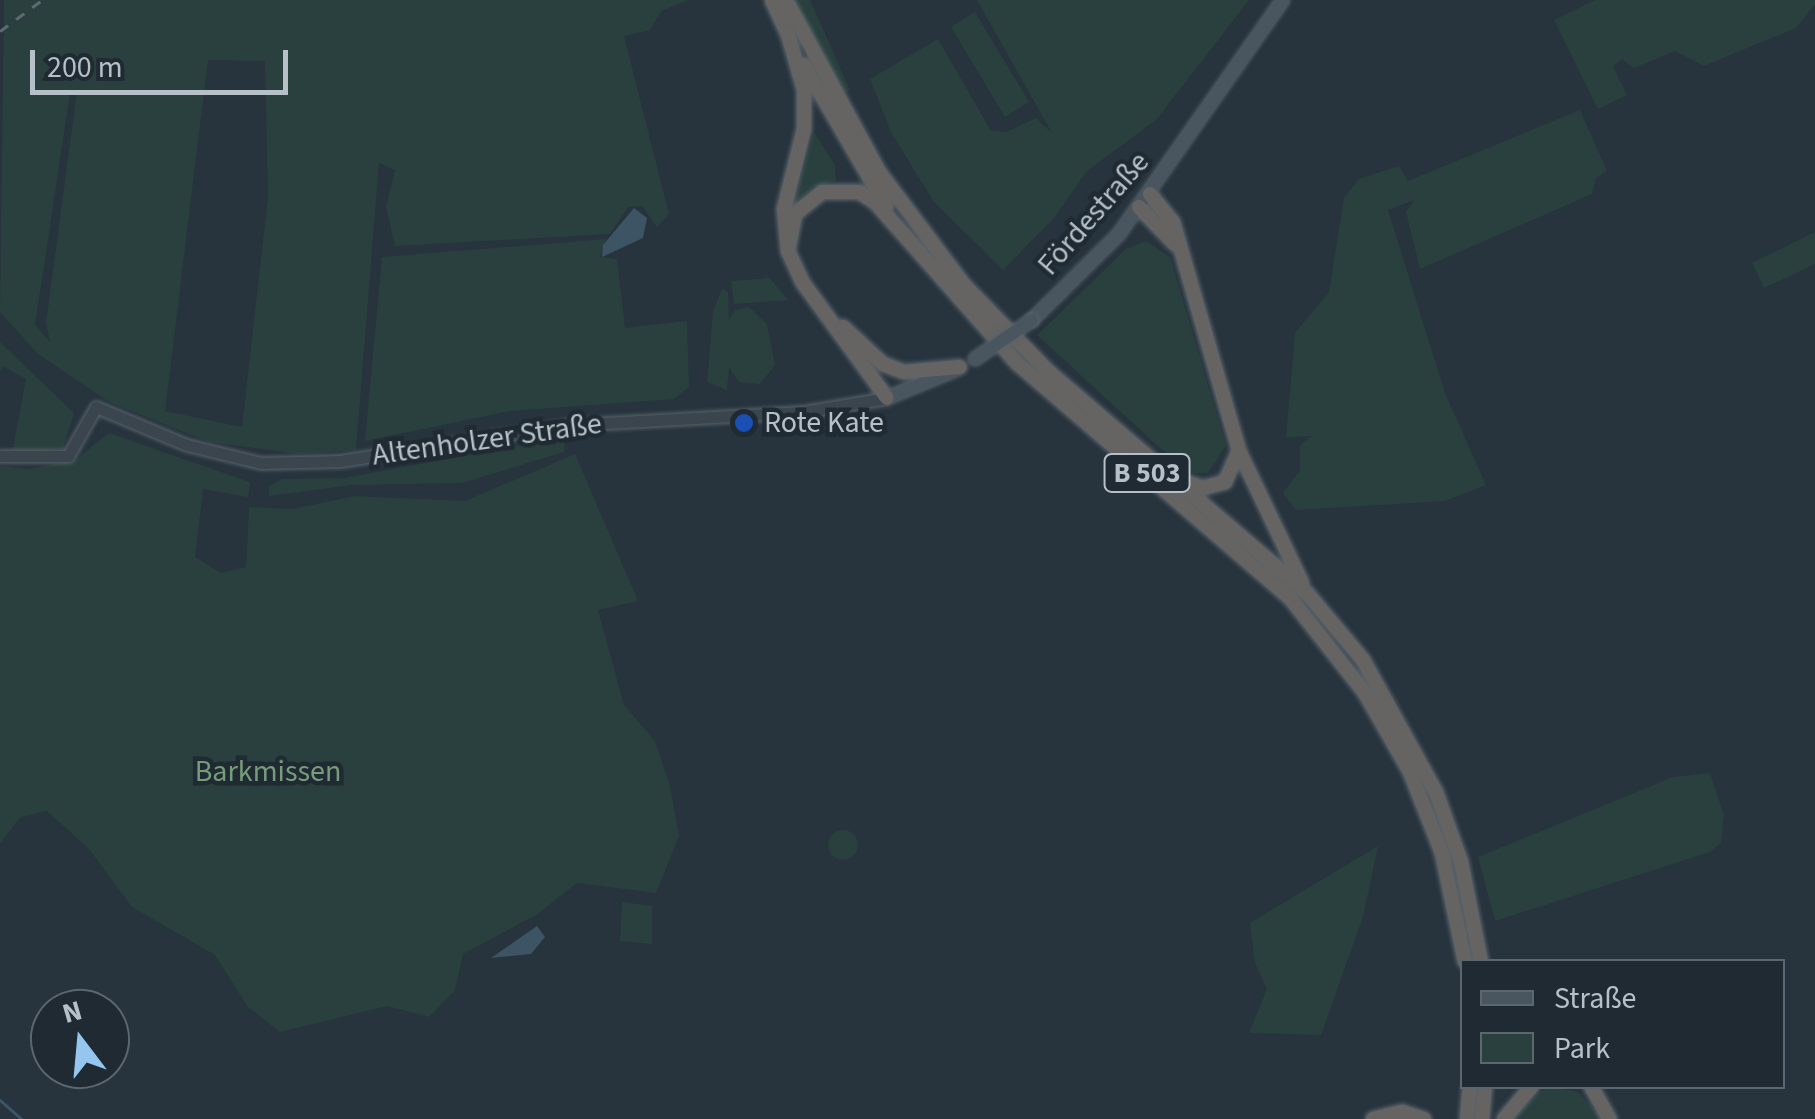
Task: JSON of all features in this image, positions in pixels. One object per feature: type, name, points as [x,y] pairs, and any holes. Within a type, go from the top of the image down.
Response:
[{"type":"highway","name":"B 503","points":[[772,0],[856,160],[950,291],[1040,384],[1254,564],[1341,658],[1422,799],[1477,959]]},
{"type":"highway","name":"B 503","points":[[786,0],[879,172],[943,260],[1038,362],[1180,479],[1308,593],[1362,660],[1442,806],[1477,959]]},
{"type":"highway","points":[[787,31],[804,90],[804,129],[784,209],[788,251],[820,306],[886,398]]},
{"type":"highway","points":[[788,251],[795,214],[806,202],[822,192],[859,192],[950,291]]},
{"type":"highway","points":[[1150,194],[1170,214],[1175,245],[1239,450],[1308,593]]},
{"type":"highway","points":[[1140,207],[1175,245]]},
{"type":"highway","points":[[820,306],[883,364],[904,372],[960,368]]},
{"type":"highway","points":[[883,364],[886,398]]},
{"type":"highway","points":[[1180,479],[1218,486],[1234,473],[1239,450]]},
{"type":"highway","points":[[1467,1119],[1470,1089]]},
{"type":"highway","points":[[1482,1119],[1485,1089]]},
{"type":"highway","points":[[1504,1119],[1529,1089]]},
{"type":"highway","points":[[1581,1089],[1607,1115]]},
{"type":"highway","points":[[1593,1089],[1607,1115]]},
{"type":"highway","points":[[1373,1119],[1402,1112],[1424,1119]]},
{"type":"main road","name":"Fördestraße","points":[[886,398],[960,368],[1032,320],[1140,207],[1283,0]]},
{"type":"street","name":"Altenholzer Straße","points":[[0,456],[68,456],[96,407],[187,446],[261,462],[340,461],[570,425],[803,412],[886,398]]},
{"type":"green space","points":[[4,0],[688,0],[661,11],[650,30],[624,36],[669,214],[657,227],[642,206],[628,207],[610,234],[395,246],[386,207],[395,170],[379,163],[356,450],[300,454],[209,442],[109,402],[38,354],[0,312]],"holes":[[[208,60],[265,61],[268,197],[242,427],[165,411]],[[77,91],[46,323],[50,342],[35,325],[70,93]]]},
{"type":"green space","points":[[792,0],[810,0],[850,90],[842,96]]},
{"type":"green space","points":[[977,0],[1249,0],[1156,120],[1087,171],[1054,218],[1003,270],[933,201],[891,132],[870,79],[938,39],[991,131],[1006,132],[1036,118],[1052,133]]},
{"type":"green space","points":[[1595,0],[1815,0],[1815,4],[1796,28],[1704,66],[1675,51],[1634,68],[1622,59],[1613,66],[1627,95],[1598,109],[1554,20]]},
{"type":"green space","points":[[975,12],[1029,102],[1005,117],[951,27]]},
{"type":"green space","points":[[1580,110],[1607,171],[1596,178],[1592,194],[1420,269],[1406,212],[1414,200],[1388,210],[1445,393],[1486,485],[1445,501],[1296,510],[1283,493],[1300,470],[1300,445],[1312,436],[1286,437],[1295,333],[1329,292],[1344,198],[1359,179],[1399,166],[1408,181]]},
{"type":"green space","points":[[814,133],[835,165],[836,181],[813,187],[794,204]]},
{"type":"green space","points":[[1815,232],[1815,264],[1764,288],[1752,263]]},
{"type":"green space","points":[[606,239],[600,257],[617,259],[625,328],[687,321],[689,387],[674,399],[510,411],[365,441],[382,257]]},
{"type":"green space","points":[[1146,241],[1170,257],[1226,446],[1208,473],[1187,473],[1037,335],[1126,249]]},
{"type":"green space","points":[[770,278],[788,300],[734,304],[731,281]]},
{"type":"green space","points":[[722,289],[728,292],[729,320],[735,310],[749,307],[767,324],[775,365],[760,384],[739,382],[729,367],[727,390],[707,382],[713,311]]},
{"type":"green space","points":[[0,342],[74,413],[63,449],[12,453],[26,379],[3,366],[0,372]]},
{"type":"green space","name":"Barkmissen","points":[[109,433],[250,482],[248,497],[203,489],[195,557],[221,573],[246,567],[249,507],[293,509],[354,496],[465,501],[575,454],[638,601],[598,610],[624,705],[655,741],[670,786],[679,836],[656,893],[577,883],[536,915],[463,954],[455,990],[429,1017],[387,1006],[280,1032],[248,1007],[215,955],[132,907],[89,849],[47,811],[20,817],[0,844],[0,466],[29,469],[75,460]]},
{"type":"green space","points":[[566,437],[564,452],[462,483],[352,485],[269,496],[269,486],[282,479],[344,478]]},
{"type":"green space","points":[[1710,773],[1724,815],[1721,843],[1710,852],[1495,921],[1478,857],[1673,777]]},
{"type":"green space","points":[[843,830],[854,834],[858,845],[854,856],[843,860],[832,856],[828,845],[832,834]]},
{"type":"green space","points":[[1378,846],[1363,917],[1321,1035],[1249,1033],[1267,989],[1255,963],[1250,923]]},
{"type":"green space","points":[[622,902],[652,906],[652,944],[620,941]]},
{"type":"green space","points":[[1544,1089],[1563,1089],[1578,1092],[1603,1119],[1509,1119]]},
{"type":"water","points":[[634,208],[647,218],[643,238],[602,257],[603,245]]},
{"type":"water","points":[[537,926],[545,937],[531,954],[491,958]]},
{"type":"waterway","points":[[0,1100],[22,1119]]},
{"type":"railway","points":[[0,31],[42,0]]},
{"type":"place","name":"Rote Kate","points":[[744,423]]}]
